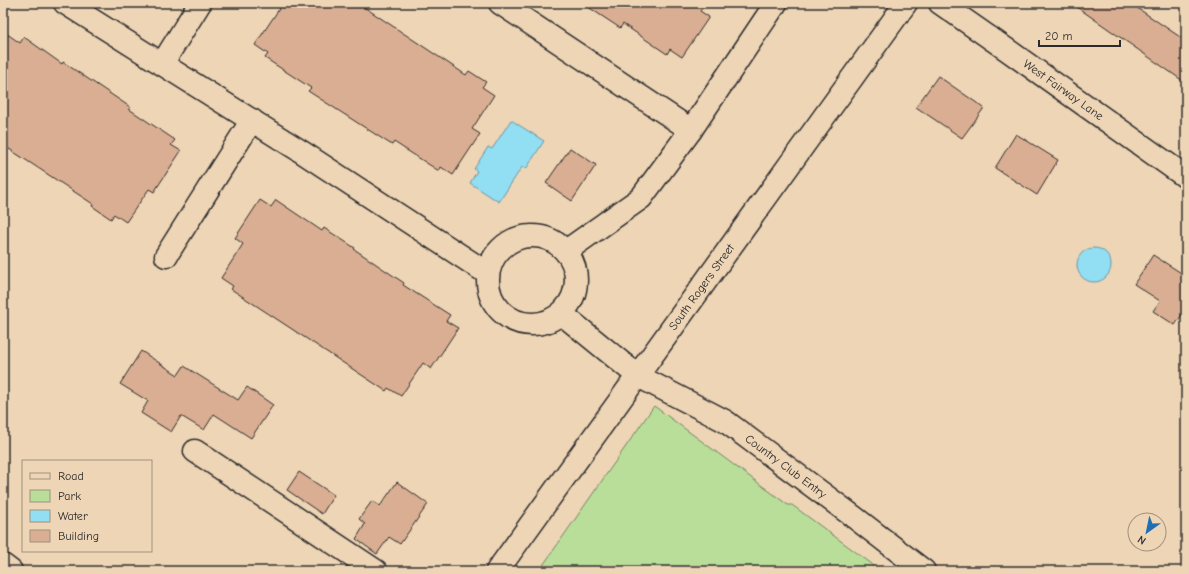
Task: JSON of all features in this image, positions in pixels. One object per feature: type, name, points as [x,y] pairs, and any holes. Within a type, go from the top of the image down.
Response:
[{"type":"street","points":[[64,3],[252,120],[487,273]]},
{"type":"street","points":[[162,64],[200,3]]},
{"type":"street","points":[[500,3],[691,130]]},
{"type":"street","points":[[566,251],[641,198],[691,130],[776,3]]},
{"type":"street","name":"South Rogers Street","points":[[497,571],[906,3]]},
{"type":"street","name":"West Fairway Lane","points":[[940,3],[1186,177]]},
{"type":"street","points":[[166,256],[252,120]]},
{"type":"street","points":[[529,235],[543,236],[556,242],[566,251],[573,263],[576,276],[576,290],[570,303],[562,314],[548,321],[533,324],[517,322],[504,315],[494,303],[488,288],[487,273],[492,258],[502,246],[516,238],[529,235]]},
{"type":"street","name":"Country Club Entry","points":[[562,314],[638,376],[725,421],[924,571]]},
{"type":"street","points":[[195,451],[376,571]]},
{"type":"street","points":[[3,566],[11,571]]},
{"type":"green space","points":[[654,406],[788,505],[792,505],[872,564],[873,568],[877,571],[539,571]]},
{"type":"water","points":[[511,120],[544,141],[526,169],[522,167],[499,202],[470,183],[477,171],[474,169],[488,147],[492,149]]},
{"type":"water","points":[[1097,248],[1104,250],[1109,255],[1111,265],[1109,275],[1104,280],[1091,282],[1084,280],[1079,275],[1077,262],[1079,255],[1084,250]]},
{"type":"building","points":[[283,3],[358,3],[466,75],[469,71],[486,82],[482,87],[494,95],[472,129],[480,134],[453,175],[441,167],[439,171],[394,142],[392,145],[308,91],[311,88],[265,58],[268,54],[255,45]]},
{"type":"building","points":[[582,3],[706,3],[700,11],[709,17],[682,57],[670,49],[667,54],[623,24],[620,28]]},
{"type":"building","points":[[1071,3],[1130,3],[1186,41],[1186,83]]},
{"type":"building","points":[[3,31],[20,43],[24,37],[62,64],[63,62],[130,107],[129,109],[175,140],[171,145],[181,151],[154,192],[149,189],[126,222],[114,214],[111,219],[92,206],[93,204],[3,145]]},
{"type":"building","points":[[938,76],[984,108],[962,138],[916,107]]},
{"type":"building","points":[[1016,134],[1058,160],[1037,195],[995,168]]},
{"type":"building","points":[[570,148],[596,165],[572,201],[546,183]]},
{"type":"building","points":[[260,200],[271,207],[276,200],[322,231],[324,228],[404,283],[403,285],[450,315],[446,321],[458,328],[431,369],[423,363],[401,396],[388,388],[386,391],[231,289],[233,286],[221,278],[243,244],[235,238]]},
{"type":"building","points":[[1153,255],[1186,276],[1186,309],[1175,325],[1153,311],[1160,301],[1134,284]]},
{"type":"building","points":[[141,351],[178,375],[184,366],[238,400],[247,387],[273,405],[251,438],[214,414],[204,430],[181,416],[171,432],[141,413],[148,401],[120,384]]},
{"type":"building","points":[[299,472],[334,495],[322,514],[287,490]]},
{"type":"building","points":[[397,482],[428,504],[400,544],[389,537],[377,554],[356,539],[365,524],[359,519],[372,501],[380,506]]}]
